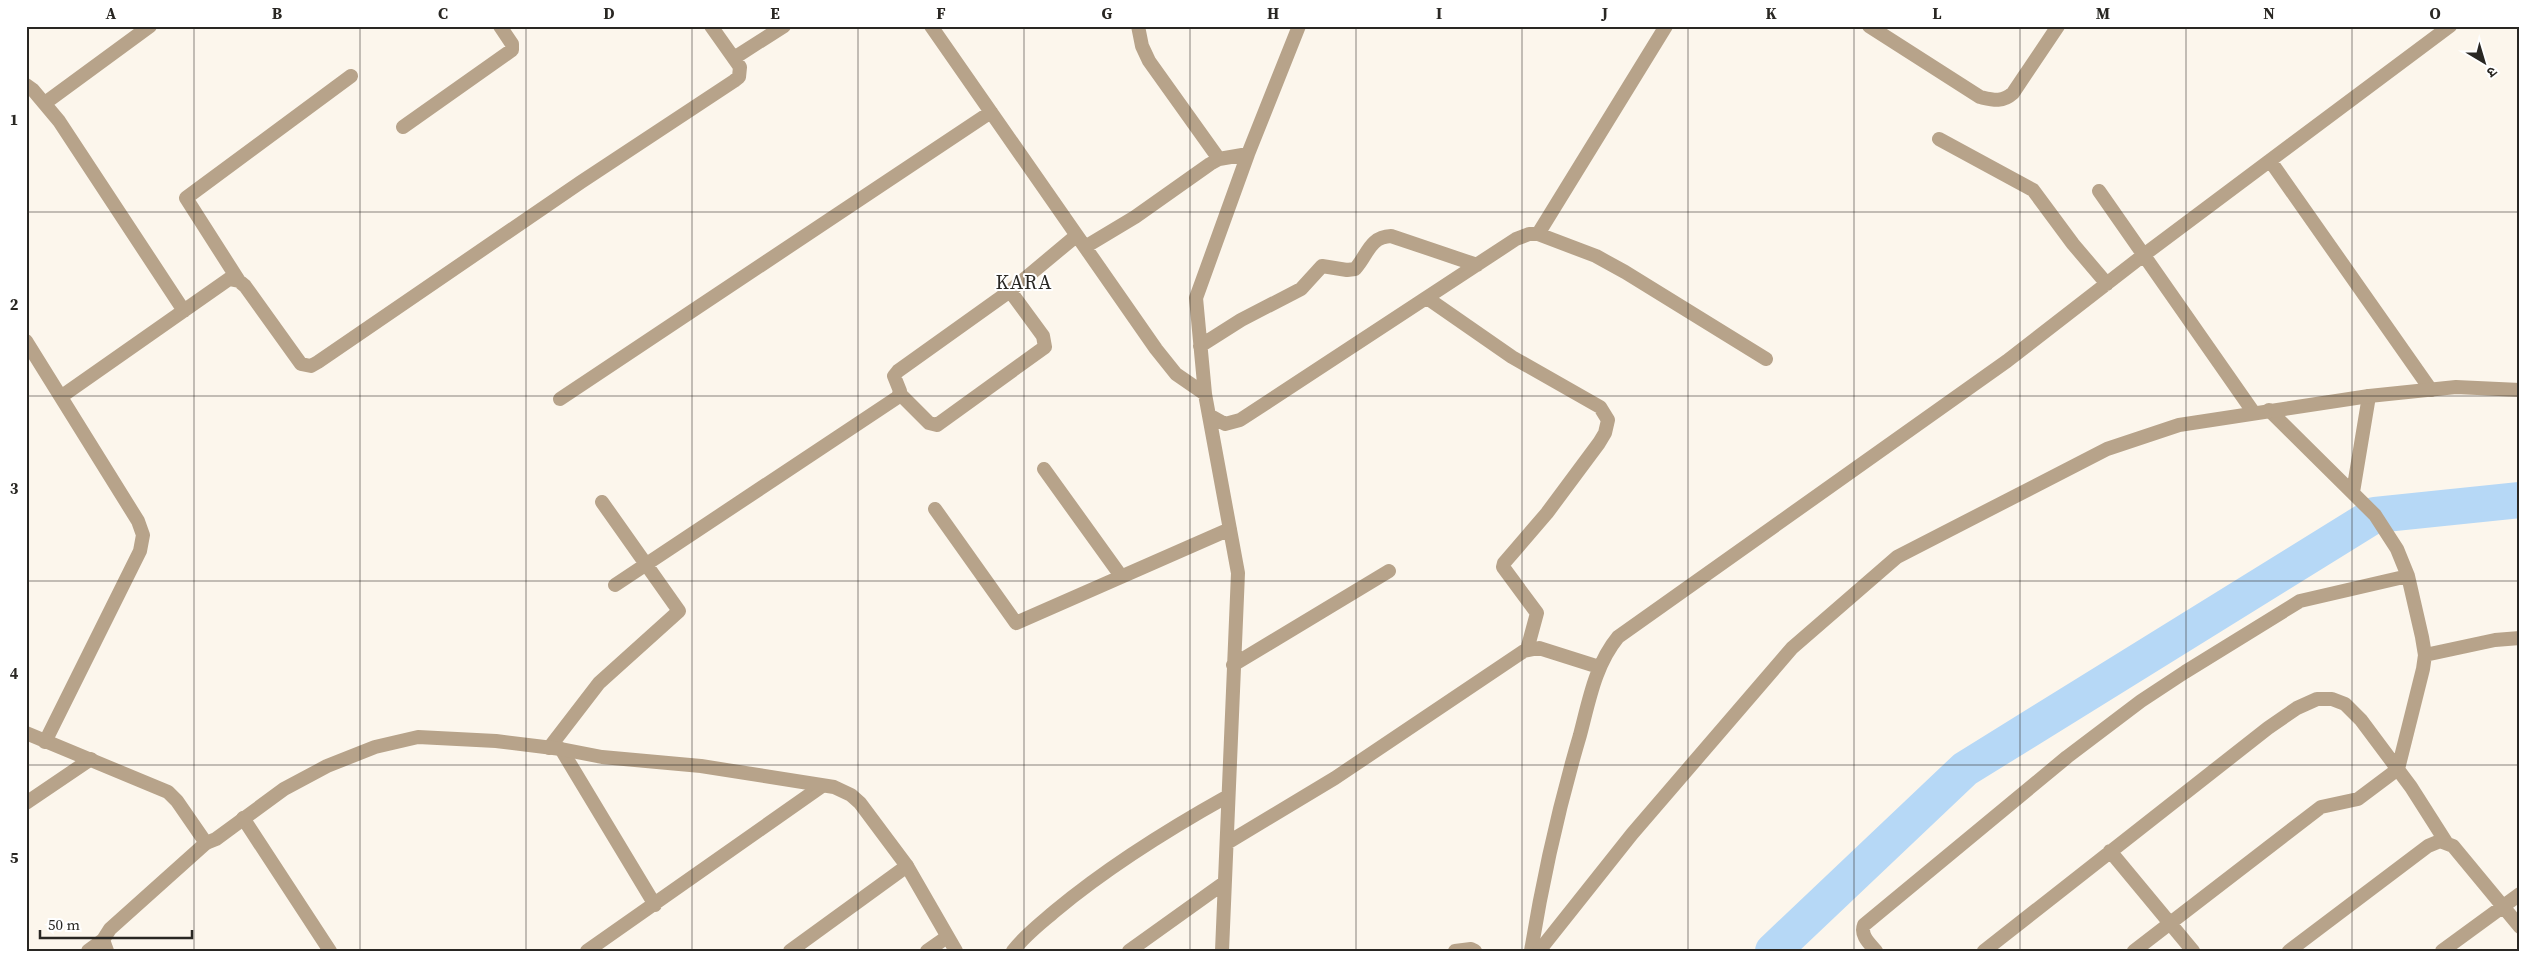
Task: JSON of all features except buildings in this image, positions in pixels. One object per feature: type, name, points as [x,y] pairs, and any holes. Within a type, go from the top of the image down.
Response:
[{"type":"street","points":[[45,103],[150,26]]},
{"type":"street","points":[[403,127],[512,50],[512,44],[500,26]]},
{"type":"street","points":[[351,76],[186,198],[239,281],[301,364],[311,366],[581,182],[734,81],[740,72],[734,58],[711,26]]},
{"type":"street","points":[[734,58],[784,26]]},
{"type":"street","points":[[931,26],[1076,236],[1171,369],[1205,394]]},
{"type":"street","points":[[1138,26],[1142,46],[1149,61],[1219,159]]},
{"type":"street","points":[[1222,951],[1238,573],[1205,394],[1196,307],[1198,288],[1248,154],[1299,26]]},
{"type":"street","points":[[1538,234],[1666,26]]},
{"type":"street","points":[[1869,26],[1980,97],[2005,100],[2012,93],[2058,26]]},
{"type":"street","points":[[1531,951],[1540,898],[1565,788],[1599,667],[1610,648],[1628,629],[2007,361],[2145,254],[2271,162],[2450,26]]},
{"type":"street","points":[[26,85],[45,103],[184,311]]},
{"type":"street","points":[[560,399],[991,112]]},
{"type":"street","points":[[1939,139],[2033,190],[2073,244],[2107,284]]},
{"type":"street","points":[[1085,247],[1135,218],[1219,159],[1248,154]]},
{"type":"street","points":[[2271,162],[2431,390]]},
{"type":"street","points":[[2099,191],[2145,254],[2254,413]]},
{"type":"street","points":[[1209,415],[1225,424],[1240,420],[1522,236],[1538,234],[1596,256],[1619,268],[1766,359]]},
{"type":"street","points":[[1010,291],[1043,336],[1045,347],[937,425],[929,423],[900,394],[894,376],[898,370],[1010,291],[1076,236]]},
{"type":"street","points":[[1200,346],[1240,320],[1301,289],[1322,266],[1347,270],[1355,269],[1370,245],[1384,236],[1391,236],[1478,265]]},
{"type":"street","points":[[62,396],[229,280],[239,281]]},
{"type":"street","points":[[1427,298],[1512,357],[1600,407],[1607,416],[1607,426],[1599,443],[1547,512],[1504,563],[1504,567],[1537,613],[1527,650]]},
{"type":"street","points":[[26,341],[62,396],[138,521],[143,540],[140,551],[45,742]]},
{"type":"street","points":[[1539,951],[1632,834],[1792,648],[1897,557],[2106,449],[2179,426],[2268,410],[2369,396],[2456,387],[2520,390]]},
{"type":"street","points":[[615,585],[900,394]]},
{"type":"street","points":[[2353,492],[2369,396]]},
{"type":"street","points":[[2134,951],[2321,807],[2358,800],[2398,769],[2418,691],[2425,654],[2420,620],[2408,576],[2397,549],[2375,515],[2268,410]]},
{"type":"street","points":[[1044,469],[1121,576]]},
{"type":"street","points":[[555,748],[603,678],[642,642],[678,613],[678,607],[602,502]]},
{"type":"street","points":[[935,509],[1015,623],[1023,622],[1121,576],[1230,529]]},
{"type":"street","points":[[1233,665],[1389,571]]},
{"type":"street","points":[[1876,951],[1862,931],[1867,922],[2067,757],[2141,701],[2300,601],[2408,576]]},
{"type":"street","points":[[2425,654],[2495,640],[2520,638]]},
{"type":"street","points":[[1227,843],[1343,774],[1527,650],[1539,648],[1599,667]]},
{"type":"street","points":[[1984,951],[2268,728],[2297,708],[2317,699],[2332,699],[2345,704],[2361,720],[2398,769],[2446,842],[2470,866],[2520,927]]},
{"type":"street","points":[[26,733],[168,792],[177,801],[206,843]]},
{"type":"street","points":[[88,951],[105,945],[110,928],[206,843],[216,839],[284,789],[327,766],[374,747],[408,738],[428,736],[555,748],[602,757],[701,766],[842,790],[860,803],[907,866],[956,951]]},
{"type":"street","points":[[555,748],[654,905]]},
{"type":"street","points":[[26,803],[91,759]]},
{"type":"street","points":[[587,951],[822,786]]},
{"type":"street","points":[[1013,951],[1025,937],[1074,895],[1160,834],[1228,796]]},
{"type":"street","points":[[243,818],[330,951]]},
{"type":"street","points":[[2289,951],[2428,846],[2434,843],[2446,842]]},
{"type":"street","points":[[2110,851],[2193,951]]},
{"type":"street","points":[[790,951],[907,866]]},
{"type":"street","points":[[1129,951],[1224,883]]},
{"type":"street","points":[[2442,951],[2520,894]]},
{"type":"street","points":[[927,951],[947,937]]},
{"type":"street","points":[[1455,951],[1471,949],[1475,951]]},
{"type":"waterway","points":[[1773,951],[1965,769],[2375,515],[2520,500]]},
{"type":"district","name":"KARA","points":[[1024,282]]}]
